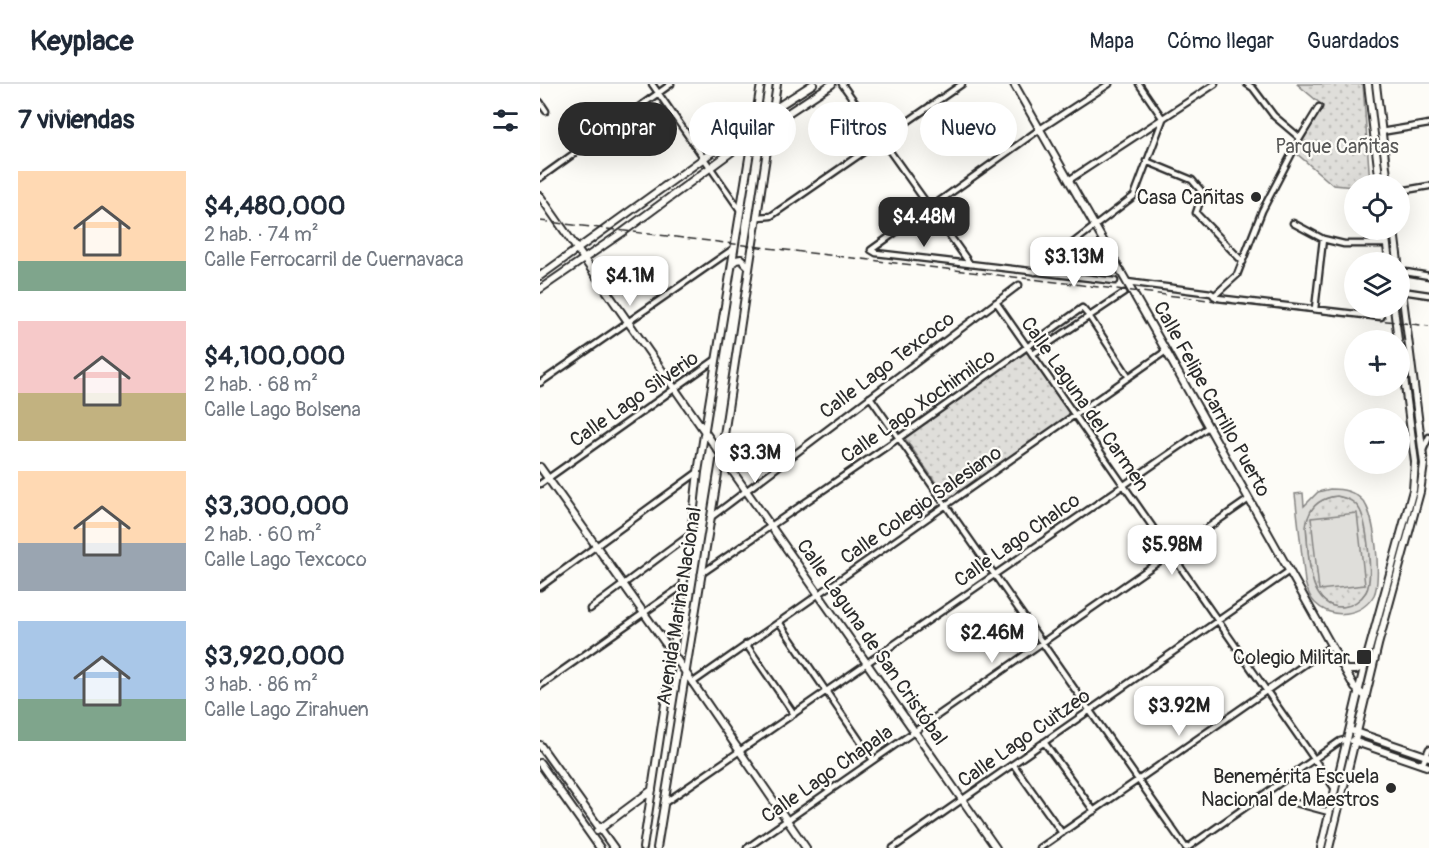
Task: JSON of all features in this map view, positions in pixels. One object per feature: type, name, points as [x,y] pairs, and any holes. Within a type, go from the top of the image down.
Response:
[{"type":"main road","name":"Avenida Marina Nacional","points":[[758,102],[761,84]]},
{"type":"main road","name":"Avenida Marina Nacional","points":[[774,102],[777,84]]},
{"type":"main road","points":[[785,102],[813,84]]},
{"type":"main road","points":[[796,107],[832,84]]},
{"type":"main road","name":"Calle Felipe Carrillo Puerto","points":[[1014,84],[1331,646],[1359,693],[1366,697]]},
{"type":"main road","points":[[1368,84],[1379,174]]},
{"type":"main road","points":[[1376,84],[1387,174]]},
{"type":"main road","points":[[540,276],[708,156]]},
{"type":"main road","points":[[540,289],[725,156]]},
{"type":"main road","name":"Avenida Marina Nacional","points":[[643,848],[691,534],[698,472],[749,156]]},
{"type":"main road","name":"Avenida Marina Nacional","points":[[657,848],[666,802],[684,671],[721,455],[766,156]]},
{"type":"main road","name":"Calle Laguna de San Cristóbal","points":[[540,196],[996,848]]},
{"type":"main road","points":[[1386,240],[1388,252]]},
{"type":"main road","points":[[733,250],[741,258],[751,255]]},
{"type":"main road","points":[[731,264],[741,259],[749,267]]},
{"type":"main road","points":[[1353,731],[1366,697],[1426,451],[1410,355]]},
{"type":"main road","points":[[1329,848],[1365,664],[1417,491],[1406,396]]},
{"type":"main road","points":[[540,467],[673,654],[806,848]]},
{"type":"main road","points":[[1417,491],[1429,494]]},
{"type":"main road","points":[[1345,670],[1356,670],[1365,664]]},
{"type":"main road","points":[[1353,731],[1428,753]]},
{"type":"main road","points":[[1351,740],[1426,766]]},
{"type":"main road","points":[[1321,848],[1335,789],[1351,740]]},
{"type":"main road","points":[[540,745],[614,848]]},
{"type":"main road","points":[[540,763],[600,848]]},
{"type":"main road","points":[[656,770],[670,772]]},
{"type":"main road","points":[[591,835],[652,790]]},
{"type":"main road","points":[[567,801],[576,795]]},
{"type":"street","points":[[652,84],[740,210]]},
{"type":"street","points":[[540,177],[671,84]]},
{"type":"street","points":[[842,84],[855,102]]},
{"type":"street","points":[[908,122],[962,84]]},
{"type":"street","points":[[1109,84],[1040,129],[872,247],[872,252],[1115,281]]},
{"type":"street","points":[[1139,84],[1163,119]]},
{"type":"street","points":[[1069,180],[1215,84]]},
{"type":"street","points":[[1247,84],[1274,116],[1300,138]]},
{"type":"street","points":[[540,102],[546,111]]},
{"type":"street","points":[[1214,296],[1237,275],[1262,211],[1318,107]]},
{"type":"street","points":[[1035,272],[1134,196],[1163,119]]},
{"type":"street","points":[[1381,132],[1429,124]]},
{"type":"street","points":[[758,217],[771,216],[859,156]]},
{"type":"street","points":[[893,156],[970,264]]},
{"type":"street","points":[[1146,161],[1192,180],[1203,193],[1196,213],[1243,261]]},
{"type":"street","points":[[1410,189],[1429,186]]},
{"type":"street","points":[[1293,223],[1323,239],[1344,244],[1387,244]]},
{"type":"street","points":[[1315,309],[1323,239]]},
{"type":"street","points":[[540,383],[733,250]]},
{"type":"street","points":[[1410,274],[1429,276]]},
{"type":"street","points":[[1127,282],[1211,293],[1217,298],[1344,313]]},
{"type":"street","name":"Calle Lago Texcoco","points":[[710,518],[1019,285]]},
{"type":"street","points":[[1410,292],[1429,295]]},
{"type":"street","name":"Calle Lago Xochimilco","points":[[1032,354],[1124,293]]},
{"type":"street","name":"Calle Laguna del Carmen","points":[[996,302],[1335,789]]},
{"type":"street","name":"Calle Lago Xochimilco","points":[[701,574],[899,438],[1082,308],[1089,316]]},
{"type":"street","points":[[1089,316],[1129,377]]},
{"type":"street","name":"Calle Colegio Salesiano","points":[[693,683],[1166,351]]},
{"type":"street","name":"Calle Lago Silverio","points":[[540,484],[716,360]]},
{"type":"street","points":[[870,397],[1186,848],[1343,739],[1351,740]]},
{"type":"street","name":"Calle Lago Chalco","points":[[666,802],[1208,427]]},
{"type":"street","points":[[1426,451],[1429,437]]},
{"type":"street","points":[[540,587],[698,472]]},
{"type":"street","name":"Calle Lago Chapala","points":[[747,848],[1249,499]]},
{"type":"street","points":[[590,609],[691,534]]},
{"type":"street","name":"Calle Lago Cuitzeo","points":[[893,848],[1289,571]]},
{"type":"street","points":[[540,686],[682,586]]},
{"type":"street","points":[[779,622],[873,760]]},
{"type":"street","points":[[746,644],[794,714]]},
{"type":"street","points":[[1040,848],[1331,646]]},
{"type":"street","points":[[1044,742],[1094,811]]},
{"type":"street","points":[[1426,766],[1428,753]]},
{"type":"street","points":[[1013,764],[1062,833]]},
{"type":"street","points":[[1288,801],[1329,812]]},
{"type":"green space","name":"Parque Cañitas","points":[[1297,84],[1363,84],[1369,174],[1344,174],[1344,186],[1333,185],[1296,153],[1323,106]]},
{"type":"green space","points":[[1027,351],[1072,415],[948,500],[904,437]]},
{"type":"green space","points":[[1335,489],[1352,493],[1363,501],[1371,519],[1376,547],[1376,587],[1369,602],[1355,611],[1338,613],[1322,608],[1313,601],[1305,582],[1295,494],[1303,493],[1304,506],[1318,492]],"holes":[[[1337,496],[1353,502],[1360,510],[1369,551],[1369,576],[1366,592],[1356,602],[1343,607],[1331,605],[1322,599],[1316,589],[1309,564],[1306,527],[1309,514],[1315,505],[1324,499]]]},
{"type":"green space","points":[[1337,496],[1350,500],[1360,510],[1369,551],[1369,576],[1366,592],[1362,598],[1350,606],[1343,607],[1331,605],[1322,599],[1316,589],[1309,564],[1306,527],[1309,514],[1315,505],[1324,499]]},
{"type":"green space","points":[[1357,513],[1365,585],[1319,590],[1311,518]]},
{"type":"railway","points":[[540,221],[1429,326]]},
{"type":"place","name":"Casa Cañitas","points":[[1256,197]]},
{"type":"place","name":"Colegio Militar","points":[[1364,657]]},
{"type":"place","name":"Benemérita Escuela Nacional de Maestros","points":[[1391,788]]}]
